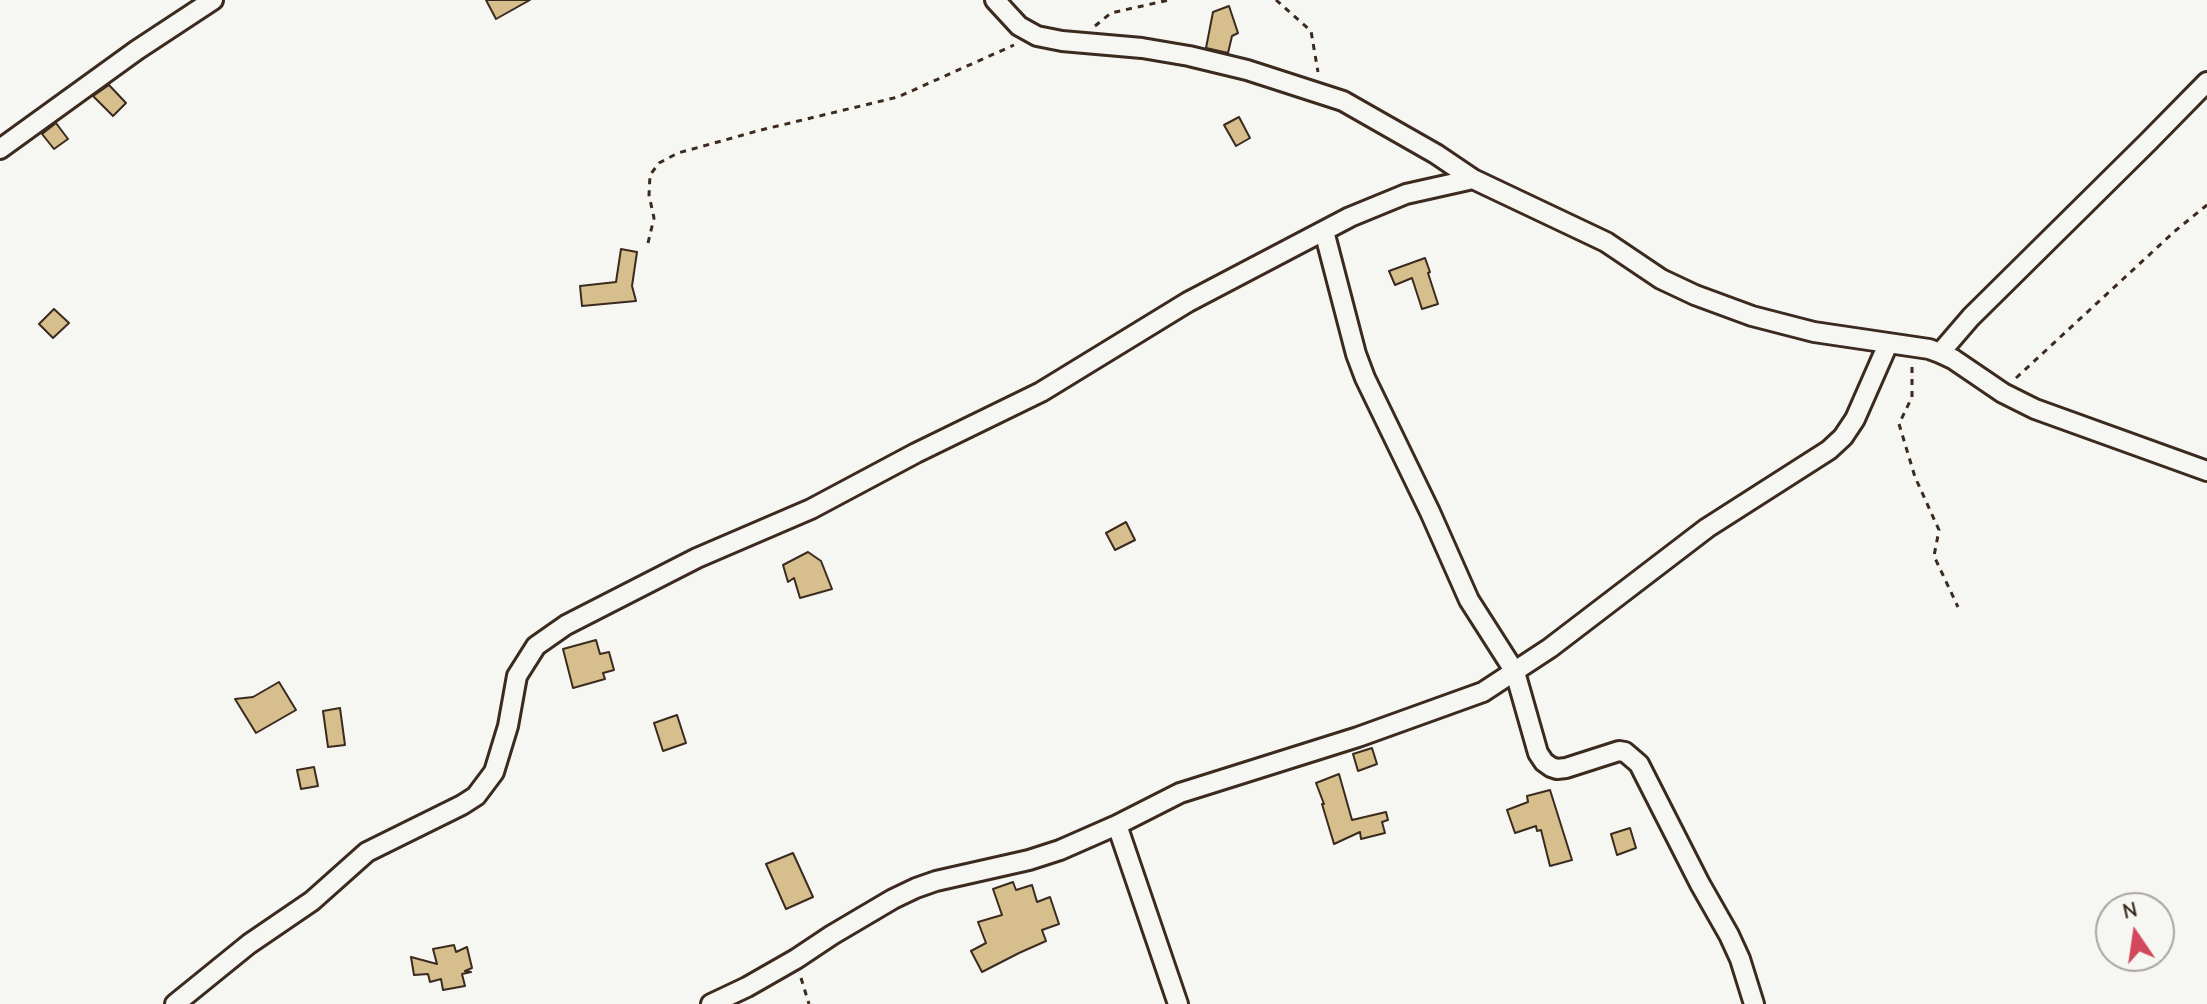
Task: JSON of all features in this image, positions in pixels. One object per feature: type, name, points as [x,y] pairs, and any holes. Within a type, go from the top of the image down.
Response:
[{"type":"street","points":[[0,149],[137,50],[213,0]]},
{"type":"street","points":[[995,0],[1019,26],[1037,36],[1189,56],[1299,85],[1343,101],[1436,154],[1473,179],[1606,242],[1661,279],[1695,295],[1764,319],[1814,332],[1940,353],[2003,393],[2035,409],[2207,471]]},
{"type":"street","points":[[1940,353],[1971,317],[2207,82]]},
{"type":"street","points":[[175,1004],[249,944],[312,901],[367,852],[476,796],[494,772],[508,726],[517,676],[536,646],[550,635],[647,582],[811,509],[1041,392],[1188,302],[1375,205],[1406,194],[1473,179]]},
{"type":"street","points":[[1324,231],[1365,378],[1469,600],[1515,672],[1534,742],[1544,762],[1551,767],[1566,768],[1619,751],[1625,752],[1639,764],[1729,935],[1754,1004]]},
{"type":"street","points":[[711,1004],[796,959],[843,928],[916,888],[1029,860],[1080,843],[1180,793],[1299,757],[1483,692],[1550,648],[1707,528],[1811,463],[1843,437],[1855,419],[1888,344]]},
{"type":"street","points":[[1117,825],[1178,1004]]},
{"type":"path","points":[[1062,41],[1088,32],[1111,13],[1169,0]]},
{"type":"path","points":[[1276,0],[1311,31],[1317,71],[1343,101]]},
{"type":"path","points":[[648,243],[654,218],[649,195],[650,175],[659,163],[678,153],[761,130],[898,97],[1037,36]]},
{"type":"path","points":[[2003,393],[2021,371],[2192,215],[2207,205]]},
{"type":"path","points":[[1912,347],[1912,397],[1899,424],[1915,477],[1939,530],[1934,556],[1958,607]]},
{"type":"path","points":[[796,959],[809,1004]]},
{"type":"building","points":[[486,0],[530,0],[496,19]]},
{"type":"building","points":[[1229,6],[1238,33],[1232,36],[1228,53],[1206,48],[1213,12]]},
{"type":"building","points":[[109,85],[126,103],[113,116],[93,96]]},
{"type":"building","points":[[1239,117],[1250,138],[1236,146],[1224,125]]},
{"type":"building","points":[[56,123],[68,139],[54,149],[42,134]]},
{"type":"building","points":[[621,249],[637,252],[632,286],[636,301],[582,306],[580,286],[616,282]]},
{"type":"building","points":[[1425,258],[1438,304],[1422,309],[1412,278],[1395,285],[1389,271]]},
{"type":"building","points":[[54,309],[69,323],[53,338],[39,324]]},
{"type":"building","points":[[1126,522],[1135,540],[1115,550],[1106,533]]},
{"type":"building","points":[[808,552],[821,561],[832,589],[800,598],[794,578],[788,582],[783,565]]},
{"type":"building","points":[[596,640],[600,654],[609,652],[614,670],[603,673],[605,679],[573,688],[563,649]]},
{"type":"building","points":[[279,682],[296,710],[256,733],[235,699],[253,697]]},
{"type":"building","points":[[340,708],[345,745],[328,747],[323,711]]},
{"type":"building","points":[[677,715],[686,743],[663,751],[654,723]]},
{"type":"building","points":[[1372,748],[1377,764],[1358,771],[1353,754]]},
{"type":"building","points":[[314,767],[318,786],[301,789],[297,770]]},
{"type":"building","points":[[1339,774],[1352,820],[1386,812],[1388,820],[1382,822],[1385,833],[1361,839],[1360,832],[1334,844],[1316,783]]},
{"type":"building","points":[[1550,790],[1572,860],[1550,866],[1541,830],[1537,831],[1536,826],[1515,833],[1507,810],[1528,802],[1527,796]]},
{"type":"building","points":[[1630,828],[1636,848],[1617,855],[1611,834]]},
{"type":"building","points":[[793,853],[813,897],[786,909],[766,864]]},
{"type":"building","points":[[1013,882],[1016,890],[1032,885],[1037,902],[1050,897],[1059,924],[1042,930],[1046,941],[982,972],[971,951],[986,943],[978,922],[1002,915],[993,889]]},
{"type":"building","points":[[454,945],[456,952],[467,947],[472,968],[465,971],[471,972],[462,974],[465,986],[443,990],[441,979],[430,982],[428,974],[414,975],[411,957],[437,964],[433,949]]}]
